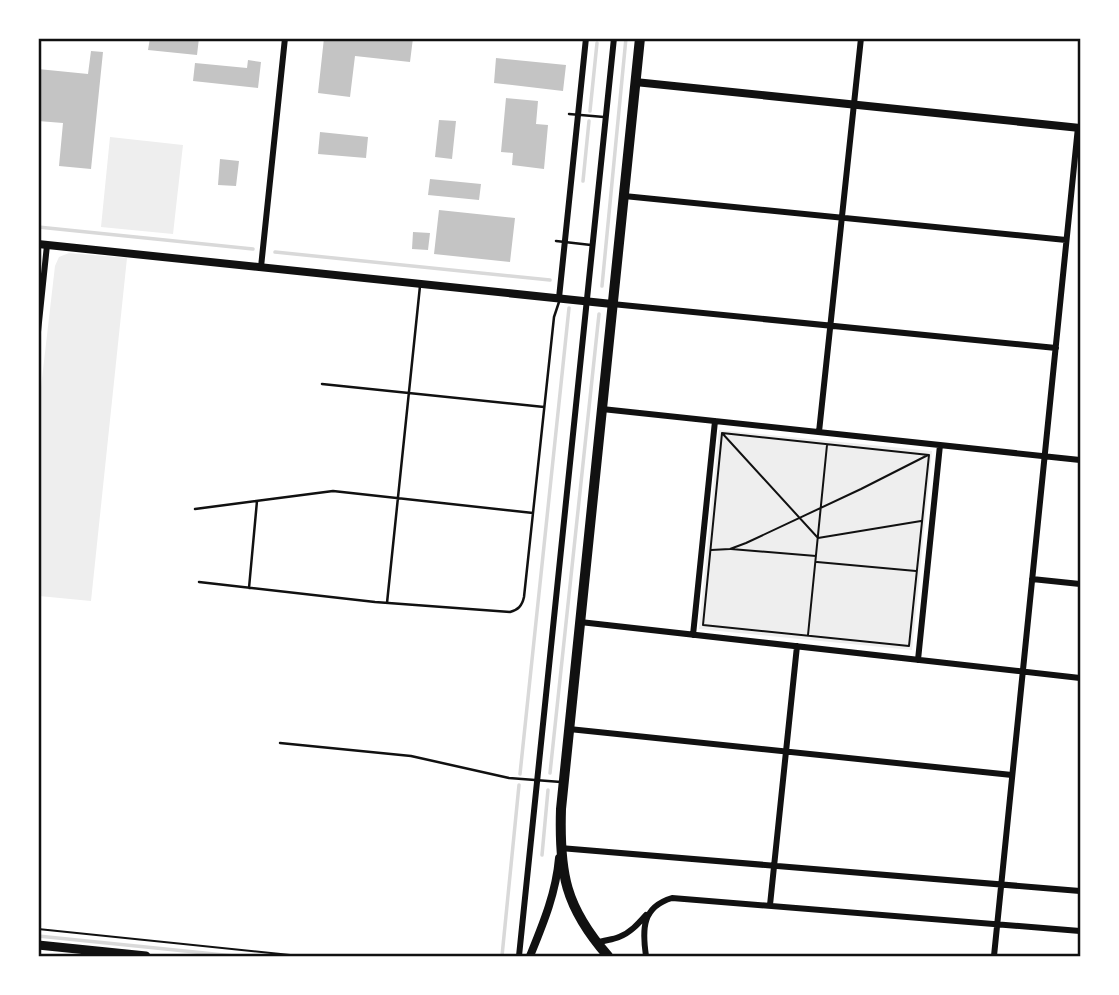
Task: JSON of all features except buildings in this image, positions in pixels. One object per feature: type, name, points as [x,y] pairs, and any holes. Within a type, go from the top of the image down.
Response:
[{"type":"main road","points":[[608,957],[578,915],[563,873],[563,782],[640,38]]},
{"type":"main road","points":[[38,946],[146,957]]},
{"type":"street","points":[[261,267],[285,38]]},
{"type":"street","points":[[559,298],[586,38]]},
{"type":"street","points":[[519,957],[614,38]]},
{"type":"street","points":[[819,432],[861,38]]},
{"type":"street","points":[[635,82],[1079,127],[994,957]]},
{"type":"street","points":[[624,196],[1066,240]]},
{"type":"street","points":[[38,332],[43,244],[1056,348]]},
{"type":"street","points":[[602,409],[1080,460]]},
{"type":"street","points":[[694,635],[715,421]]},
{"type":"street","points":[[918,660],[940,445]]},
{"type":"street","points":[[1032,579],[1080,584]]},
{"type":"street","points":[[580,622],[1080,678]]},
{"type":"street","points":[[770,905],[797,646]]},
{"type":"street","points":[[569,729],[1012,775]]},
{"type":"street","points":[[530,957],[555,889],[561,849],[1080,891]]},
{"type":"street","points":[[597,943],[628,933],[655,905],[672,898],[1080,931]]},
{"type":"street","points":[[646,957],[645,932],[650,911]]},
{"type":"lane","points":[[569,114],[606,117]]},
{"type":"lane","points":[[556,242],[592,245]]},
{"type":"lane","points":[[387,603],[420,284]]},
{"type":"lane","points":[[199,582],[387,603],[506,611],[517,609],[523,601],[554,317],[559,298]]},
{"type":"lane","points":[[322,384],[544,407]]},
{"type":"lane","points":[[195,509],[326,491],[533,513]]},
{"type":"lane","points":[[249,588],[257,501]]},
{"type":"lane","points":[[280,743],[411,756],[501,777],[563,782]]},
{"type":"path","points":[[722,433],[929,455]]},
{"type":"path","points":[[722,433],[818,538]]},
{"type":"path","points":[[722,433],[703,625],[909,646],[929,455]]},
{"type":"path","points":[[808,636],[827,444]]},
{"type":"path","points":[[730,549],[929,455]]},
{"type":"path","points":[[818,538],[922,521]]},
{"type":"path","points":[[710,550],[730,549],[816,556]]},
{"type":"path","points":[[816,562],[917,571]]},
{"type":"path","points":[[38,929],[300,957]]},
{"type":"shaded area","points":[[110,137],[183,145],[173,234],[101,227]]},
{"type":"shaded area","points":[[69,253],[127,258],[91,601],[39,596],[38,413],[55,266],[59,257]]},
{"type":"shaded area","points":[[719,430],[932,451],[912,650],[699,629]]},
{"type":"waterway","points":[[602,286],[626,38]]},
{"type":"waterway","points":[[590,111],[597,43]]},
{"type":"waterway","points":[[583,181],[589,121]]},
{"type":"waterway","points":[[38,227],[253,249]]},
{"type":"waterway","points":[[275,252],[550,280]]},
{"type":"waterway","points":[[520,774],[569,308]]},
{"type":"waterway","points":[[550,773],[599,314]]},
{"type":"waterway","points":[[502,956],[519,785]]},
{"type":"waterway","points":[[542,855],[548,790]]},
{"type":"waterway","points":[[38,936],[234,956]]}]
